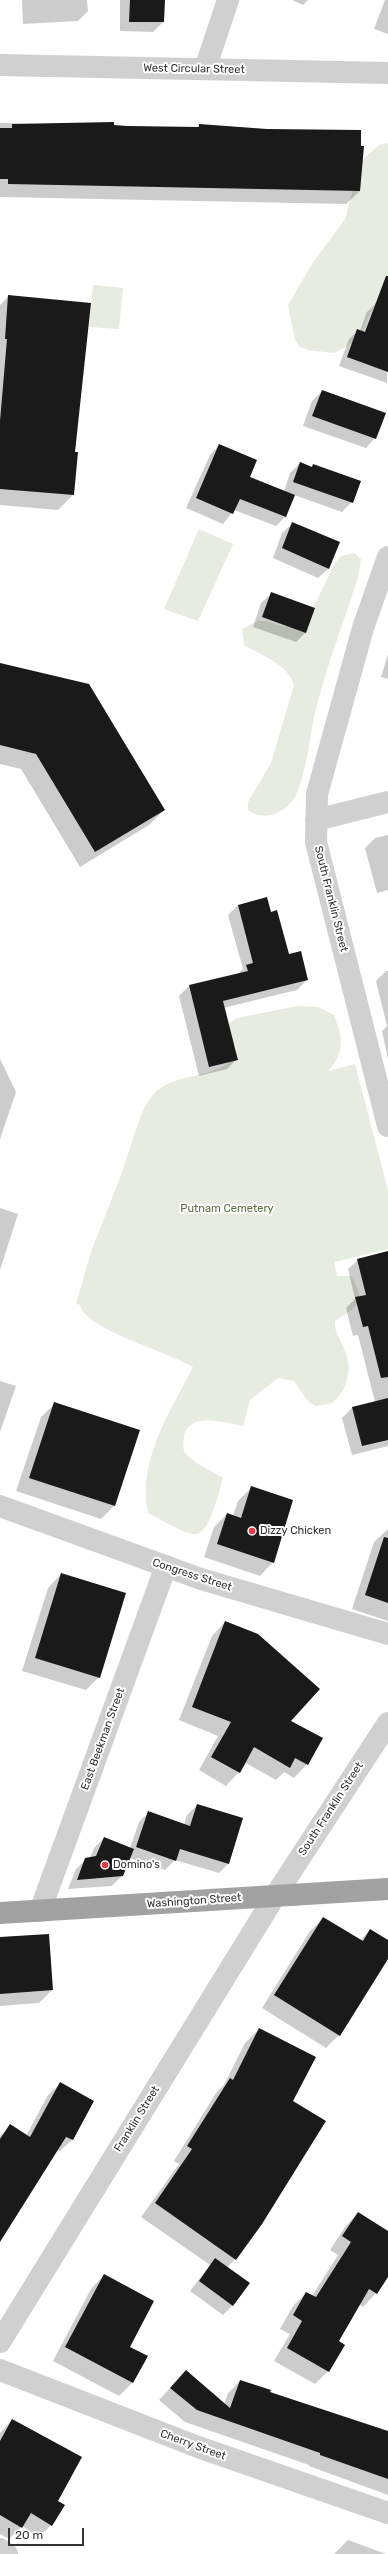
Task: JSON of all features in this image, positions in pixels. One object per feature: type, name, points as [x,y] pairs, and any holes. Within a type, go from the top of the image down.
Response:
[{"type":"highway","name":"Washington Street","points":[[0,1913],[388,1889]]},
{"type":"street","points":[[205,69],[228,0]]},
{"type":"street","name":"West Circular Street","points":[[0,65],[388,73]]},
{"type":"street","name":"South Franklin Street","points":[[388,557],[363,628],[317,794],[316,820],[316,842],[388,1126]]},
{"type":"street","points":[[316,820],[388,802]]},
{"type":"street","name":"Congress Street","points":[[0,1506],[201,1579],[388,1634]]},
{"type":"street","name":"East Beekman Street","points":[[40,1911],[166,1566]]},
{"type":"street","name":"South Franklin Street","points":[[274,1896],[388,1723]]},
{"type":"street","name":"Franklin Street","points":[[0,2342],[274,1896]]},
{"type":"street","name":"Cherry Street","points":[[0,2370],[198,2447],[388,2513]]},
{"type":"street","points":[[0,2549],[8,2554]]},
{"type":"green space","points":[[388,143],[388,286],[372,309],[361,333],[349,345],[334,353],[308,350],[300,347],[295,340],[288,305],[312,264],[345,219],[352,194],[352,177],[360,162],[379,145]]},
{"type":"green space","points":[[93,285],[123,288],[119,329],[89,327]]},
{"type":"green space","points":[[199,529],[233,544],[198,621],[164,609]]},
{"type":"green space","points":[[354,553],[361,559],[358,577],[319,696],[301,783],[293,800],[278,813],[265,816],[259,815],[248,810],[248,802],[271,763],[294,685],[286,672],[274,661],[244,645],[242,629],[257,621],[266,621],[284,627],[301,623],[316,602],[335,563],[341,556]]},
{"type":"green space","name":"Putnam Cemetery","points":[[298,1006],[318,1007],[334,1015],[341,1038],[341,1044],[337,1058],[328,1071],[355,1064],[388,1190],[388,1249],[334,1262],[337,1276],[351,1276],[359,1292],[359,1298],[355,1307],[335,1321],[337,1334],[348,1360],[348,1373],[342,1392],[333,1402],[315,1406],[308,1401],[294,1381],[278,1378],[250,1400],[243,1426],[218,1421],[200,1421],[187,1429],[183,1444],[186,1454],[199,1464],[223,1478],[209,1521],[199,1533],[188,1533],[148,1513],[146,1494],[147,1475],[151,1456],[158,1437],[193,1367],[130,1340],[96,1323],[85,1314],[80,1305],[76,1303],[91,1251],[119,1181],[139,1120],[152,1096],[171,1082],[208,1072],[229,1062],[237,1053],[235,1044],[227,1031],[230,1023],[237,1018]]},
{"type":"building","points":[[130,0],[165,0],[164,22],[129,22]]},
{"type":"building","points":[[114,122],[114,125],[127,126],[199,127],[199,124],[267,129],[361,130],[361,146],[364,146],[360,191],[8,184],[8,179],[0,179],[0,128],[12,128],[12,124]]},
{"type":"building","points":[[386,276],[388,276],[388,372],[347,357],[357,329],[365,332]]},
{"type":"building","points":[[8,295],[91,303],[75,452],[78,452],[74,495],[0,489],[0,421],[7,339],[5,339]]},
{"type":"building","points":[[322,390],[386,413],[376,439],[312,416]]},
{"type":"building","points":[[219,444],[257,460],[250,477],[295,495],[286,517],[240,499],[233,514],[196,498]]},
{"type":"building","points":[[300,462],[312,467],[313,464],[361,481],[353,503],[293,482]]},
{"type":"building","points":[[292,522],[340,542],[329,569],[282,548]]},
{"type":"building","points":[[271,592],[315,608],[306,633],[262,617]]},
{"type":"building","points":[[0,663],[89,684],[165,810],[95,852],[36,754],[0,745]]},
{"type":"building","points":[[267,897],[271,912],[277,910],[289,954],[301,951],[308,980],[223,1001],[238,1060],[209,1067],[189,985],[248,971],[246,965],[253,963],[238,905]]},
{"type":"building","points":[[388,1251],[388,1377],[381,1378],[368,1326],[363,1327],[355,1297],[366,1295],[357,1259]]},
{"type":"building","points":[[388,1398],[388,1440],[362,1446],[352,1407]]},
{"type":"building","points":[[54,1402],[140,1430],[115,1506],[29,1478]]},
{"type":"building","name":"Dizzy Chicken","points":[[251,1486],[293,1500],[274,1563],[217,1544],[227,1513],[241,1518]]},
{"type":"building","points":[[384,1537],[388,1538],[388,1603],[365,1595]]},
{"type":"building","points":[[61,1573],[126,1593],[100,1678],[35,1658]]},
{"type":"building","points":[[225,1621],[258,1634],[320,1689],[291,1721],[323,1738],[308,1765],[295,1758],[290,1768],[254,1747],[240,1773],[211,1757],[231,1722],[192,1707]]},
{"type":"building","points":[[197,1804],[243,1818],[229,1864],[180,1849],[176,1861],[136,1847],[148,1811],[190,1826]]},
{"type":"building","name":"Domino's","points":[[104,1837],[134,1849],[123,1876],[77,1880],[85,1858],[96,1856]]},
{"type":"building","points":[[323,1917],[363,1941],[370,1929],[388,1940],[388,1959],[340,2036],[274,1995]]},
{"type":"building","points":[[49,1934],[53,1990],[0,1994],[0,1937]]},
{"type":"building","points":[[259,2028],[316,2057],[293,2101],[326,2121],[262,2224],[236,2260],[155,2203],[192,2149],[187,2146],[230,2078],[233,2080]]},
{"type":"building","points":[[60,2082],[94,2101],[73,2140],[66,2137],[0,2242],[0,2139],[10,2124],[30,2137]]},
{"type":"building","points":[[358,2212],[388,2231],[388,2277],[377,2294],[369,2289],[339,2341],[345,2345],[329,2372],[287,2348],[302,2321],[293,2315],[306,2292],[316,2297],[351,2242],[342,2236]]},
{"type":"building","points":[[215,2258],[250,2283],[233,2306],[199,2281]]},
{"type":"building","points":[[104,2274],[154,2301],[130,2347],[148,2356],[133,2383],[65,2347]]},
{"type":"building","points":[[186,2370],[230,2408],[240,2380],[271,2390],[270,2392],[388,2431],[388,2479],[320,2455],[320,2453],[197,2410],[170,2388]]},
{"type":"building","points":[[12,2419],[82,2457],[58,2501],[65,2505],[52,2526],[31,2513],[22,2528],[0,2515],[0,2441]]},
{"type":"place","name":"Dizzy Chicken","points":[[252,1531]]},
{"type":"place","name":"Domino's","points":[[105,1865]]}]
